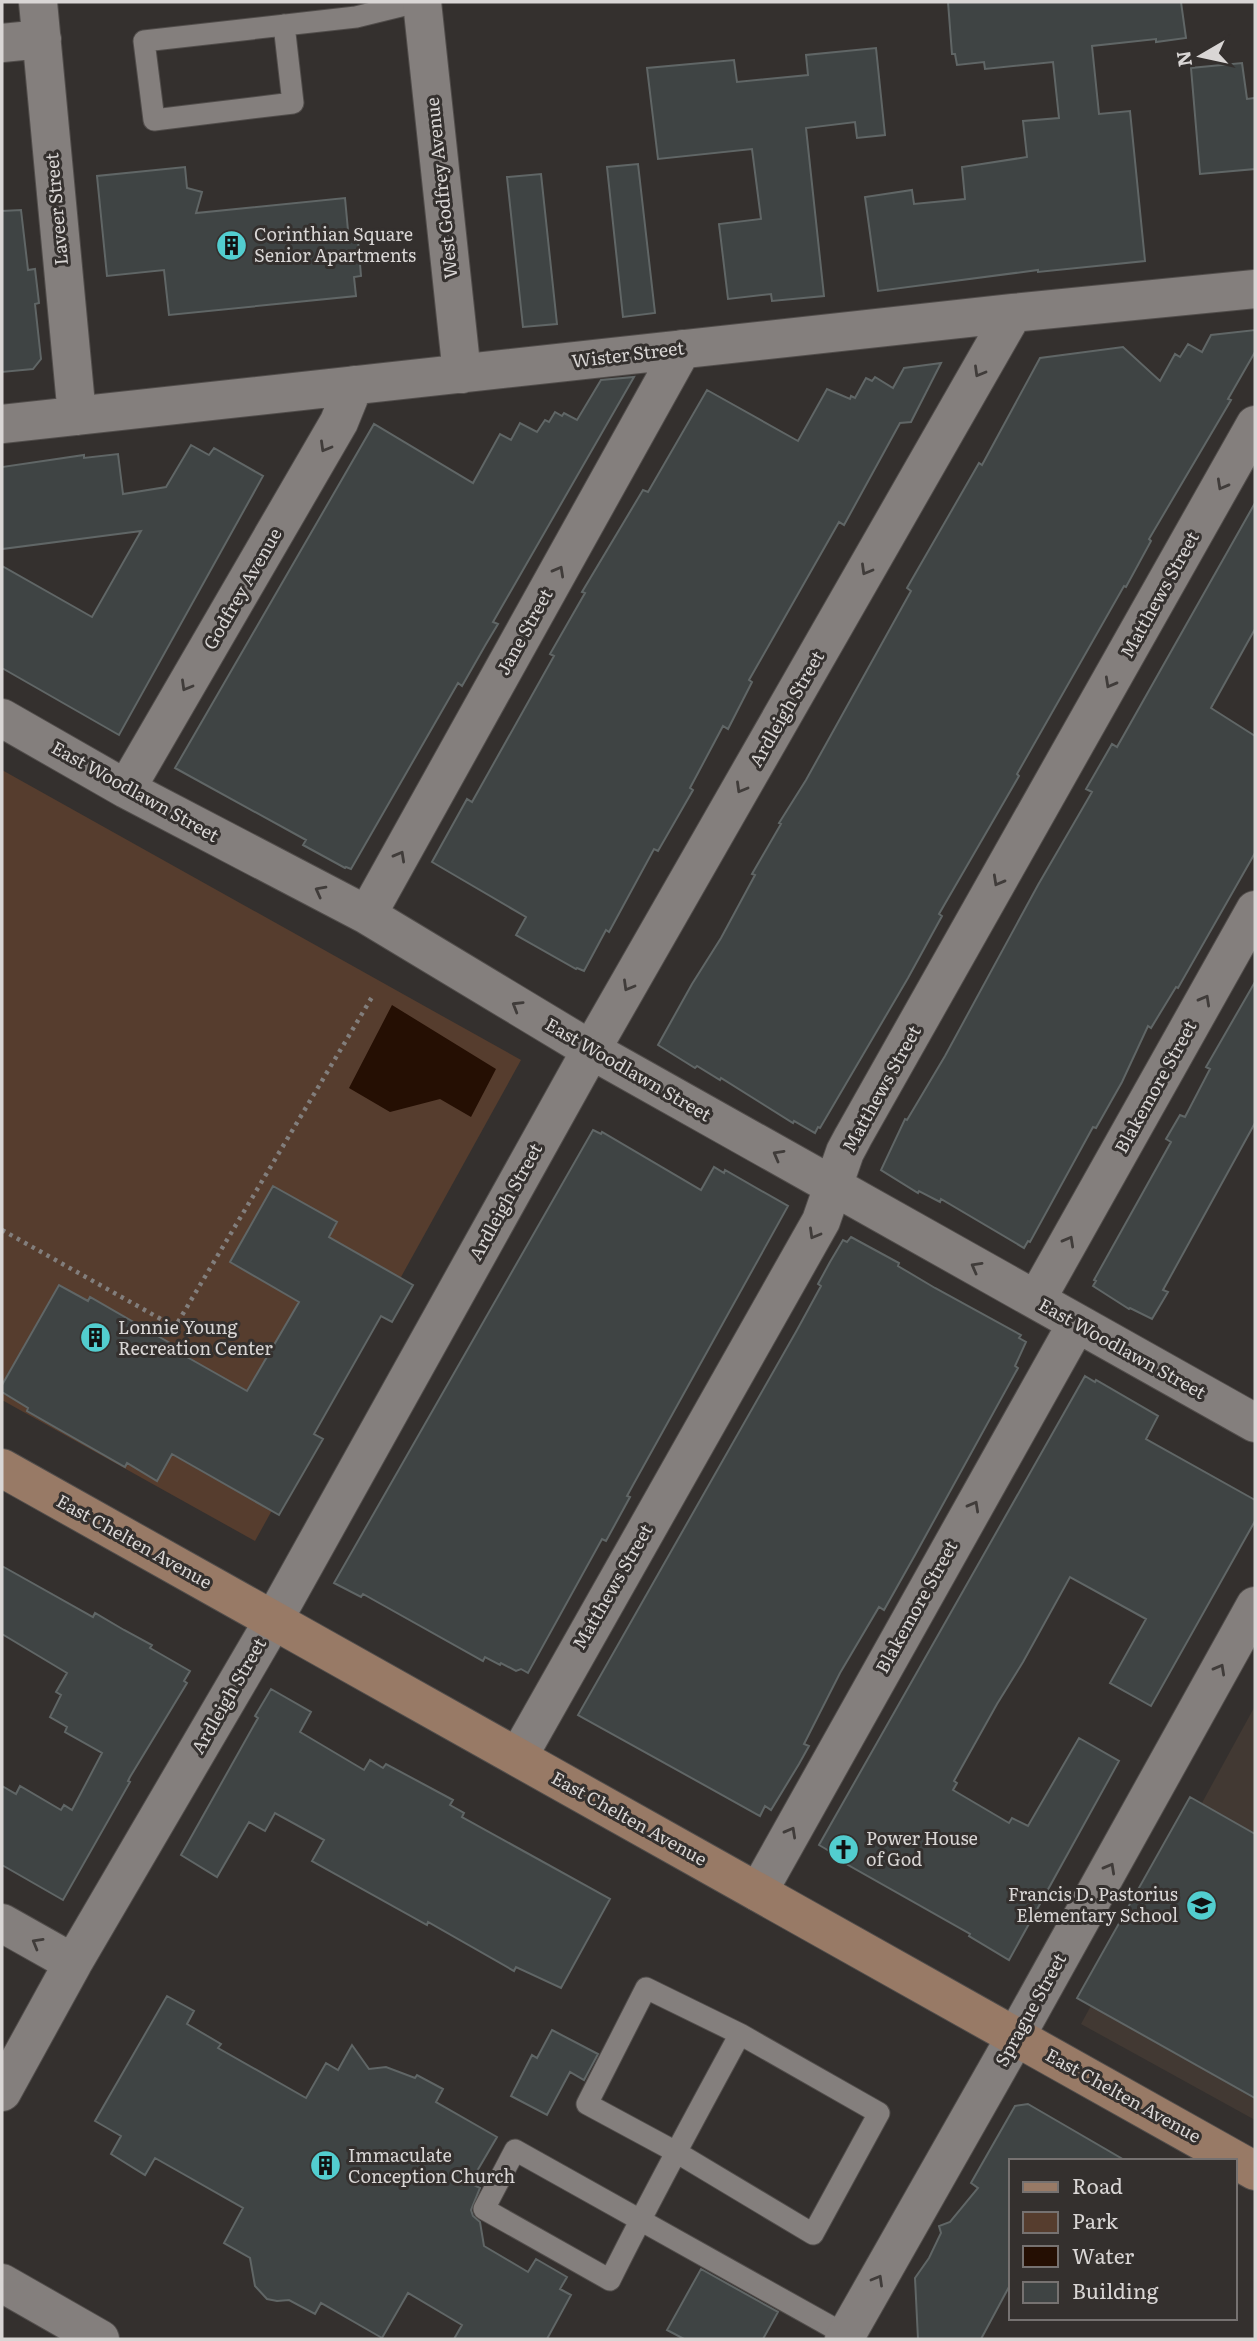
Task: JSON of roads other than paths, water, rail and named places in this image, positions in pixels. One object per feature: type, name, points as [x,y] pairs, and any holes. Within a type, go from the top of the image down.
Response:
[{"type":"street","name":"Laveer Street","points":[[38,2],[77,416]]},
{"type":"street","name":"West Godfrey Avenue","points":[[419,2],[462,374]]},
{"type":"street","points":[[2,43],[42,39]]},
{"type":"street","name":"Wister Street","points":[[2,424],[1255,289]]},
{"type":"street","name":"Ardleigh Street","points":[[3,2087],[274,1620],[591,1051],[1013,313]]},
{"type":"street","name":"Jane Street","points":[[367,915],[682,349]]},
{"type":"street","name":"Godfrey Avenue","points":[[126,789],[339,422],[354,385]]},
{"type":"street","name":"Matthews Street","points":[[518,1757],[821,1222],[845,1152],[1255,425]]},
{"type":"street","name":"East Woodlawn Street","points":[[2,718],[126,789],[367,915],[591,1051],[1255,1423]]},
{"type":"street","name":"Blakemore Street","points":[[1036,1300],[1255,910]]},
{"type":"street","name":"Blakemore Street","points":[[758,1892],[1077,1323]]},
{"type":"street","name":"East Chelten Avenue","points":[[2,1468],[1234,2159]]},
{"type":"street","name":"Sprague Street","points":[[845,2337],[1255,1606]]},
{"type":"street","points":[[2,1923],[73,1963]]},
{"type":"street","name":"East Chelten Avenue","points":[[1236,2160],[1255,2171]]},
{"type":"street","points":[[2,2283],[100,2339]]},
{"type":"lane","points":[[284,25],[293,103],[154,120],[144,41],[284,25],[356,17],[419,2]]},
{"type":"lane","points":[[646,1988],[740,2034],[879,2113],[813,2234],[676,2152],[587,2104],[646,1988]]},
{"type":"lane","points":[[740,2034],[639,2221],[610,2280],[484,2209],[515,2150],[639,2221],[845,2337]]},
{"type":"water","points":[[392,1005],[496,1069],[471,1117],[440,1099],[390,1112],[349,1088]]},
{"type":"place","name":"Corinthian Square Senior Apartments","points":[[231,245]]},
{"type":"place","name":"Lonnie Young Recreation Center","points":[[95,1338]]},
{"type":"place","name":"Power House of God","points":[[843,1849]]},
{"type":"place","name":"Francis D. Pastorius Elementary School","points":[[1201,1905]]},
{"type":"place","name":"Immaculate Conception Church","points":[[325,2166]]}]
